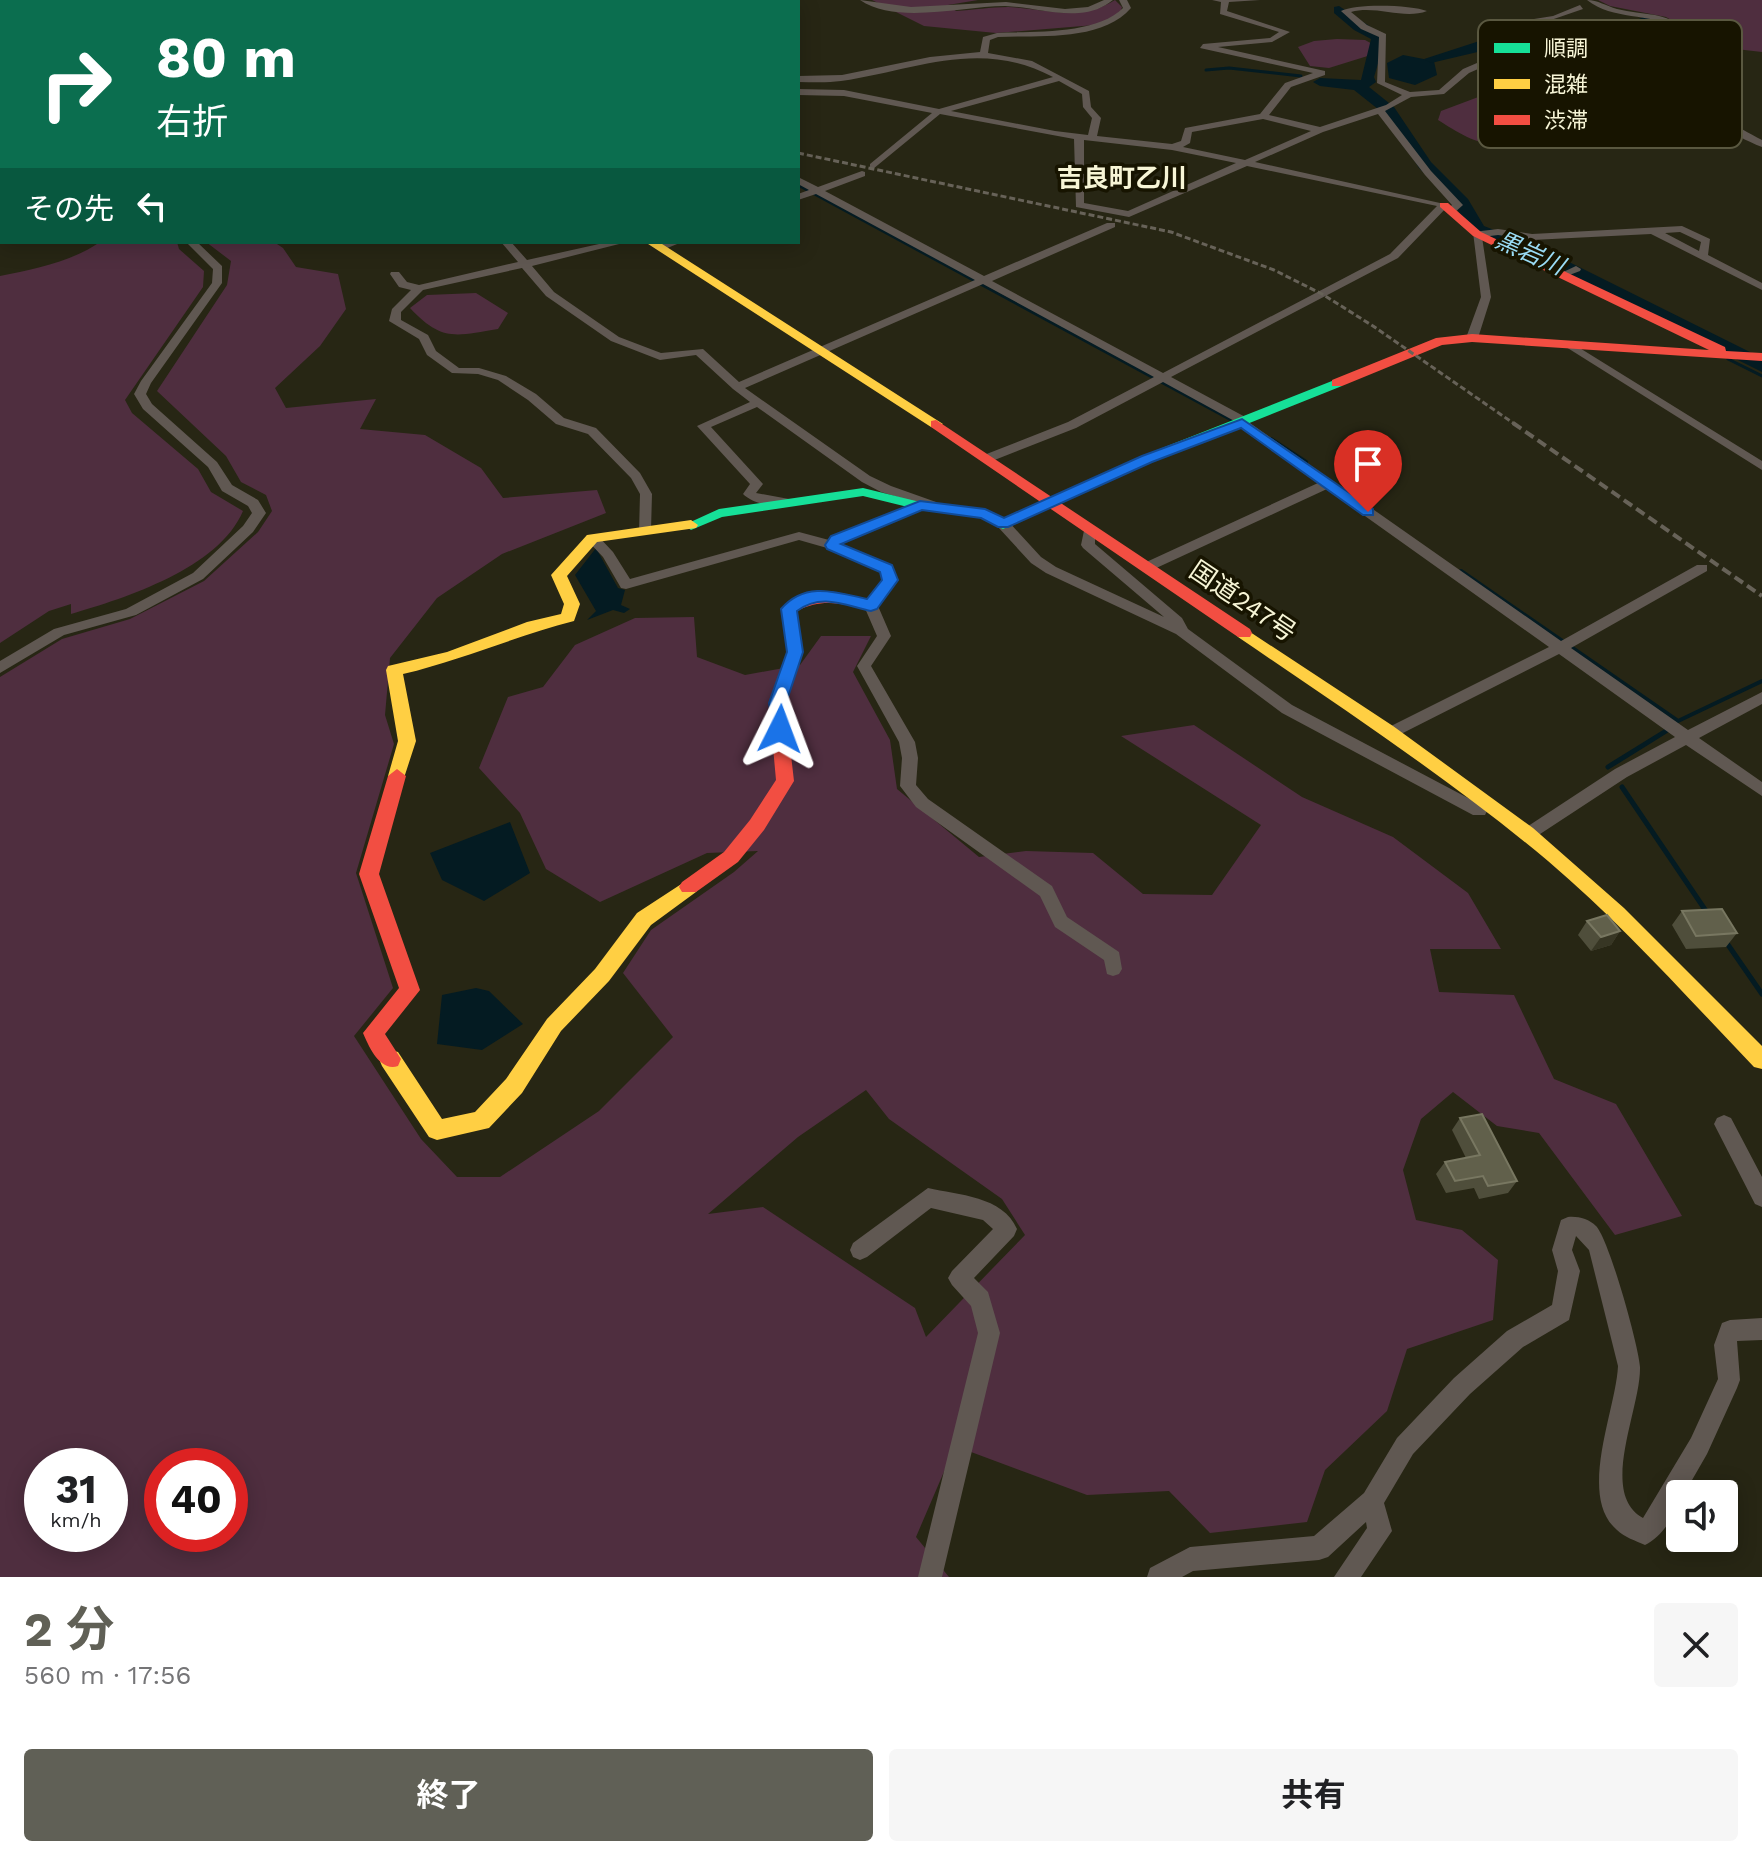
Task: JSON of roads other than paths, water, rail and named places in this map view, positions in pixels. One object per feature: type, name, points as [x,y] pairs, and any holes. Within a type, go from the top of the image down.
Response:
[{"type":"main road","points":[[1448,208],[1477,234],[1570,271],[1748,359]]},
{"type":"main road","name":"国道247号","points":[[663,244],[821,352],[988,458],[1390,733],[1528,834],[1610,909],[1762,1060]]},
{"type":"main road","points":[[871,606],[823,594],[805,597],[789,609],[795,652],[777,703],[785,781],[757,825],[731,857],[644,919],[602,975],[554,1025],[514,1086],[481,1121],[437,1130],[373,1033],[410,990],[369,874],[407,741],[394,670],[451,657],[533,626],[568,617],[572,604],[559,575],[592,538],[688,527],[719,513],[863,492],[920,506],[985,514],[1003,524],[1147,459],[1241,424],[1440,341],[1472,338],[1748,359]]},
{"type":"street","points":[[864,0],[885,8],[963,9],[1002,4],[1073,11],[1091,9],[1109,0]]},
{"type":"street","points":[[984,54],[986,39],[997,35],[1097,26],[1122,17],[1127,8],[1123,0]]},
{"type":"street","points":[[1214,0],[1256,0]]},
{"type":"street","points":[[1322,0],[1409,13],[1423,11]]},
{"type":"street","points":[[1591,0],[1607,8],[1660,20]]},
{"type":"street","points":[[1225,2],[1223,12],[1235,18],[1286,32],[1272,40],[1203,46],[1322,73],[1288,85],[1263,116]]},
{"type":"street","points":[[1361,5],[1345,11],[1364,27],[1383,36],[1381,83],[1409,95]]},
{"type":"street","points":[[1540,20],[1580,7]]},
{"type":"street","points":[[800,79],[839,79],[909,62],[984,54],[1018,59],[1086,93],[1087,107],[1097,118],[1092,138]]},
{"type":"street","points":[[1079,137],[1079,205],[1129,214],[1320,130],[1383,109],[1409,95],[1441,92],[1478,65]]},
{"type":"street","points":[[873,166],[938,112],[1060,78]]},
{"type":"street","points":[[800,92],[844,93],[1079,137],[1172,147],[1448,208]]},
{"type":"street","points":[[988,458],[1072,425],[1394,256],[1448,208],[1458,205],[1428,173],[1383,109]]},
{"type":"street","points":[[1172,147],[1185,143],[1188,130],[1263,116],[1320,130]]},
{"type":"street","points":[[1742,133],[1762,144]]},
{"type":"street","points":[[809,193],[862,174]]},
{"type":"street","points":[[809,193],[1241,424],[1565,645],[1762,790]]},
{"type":"street","points":[[737,387],[1111,225]]},
{"type":"street","points":[[1472,338],[1486,297],[1477,234],[1498,232],[1532,237],[1654,232],[1762,287]]},
{"type":"street","points":[[0,668],[59,632],[131,612],[198,576],[248,529],[259,513],[253,503],[227,488],[213,465],[147,406],[140,394],[217,283],[218,268],[193,244]]},
{"type":"street","points":[[508,244],[550,294],[615,339],[660,357],[699,351],[737,387],[866,479],[886,489],[947,507]]},
{"type":"street","points":[[395,274],[403,285],[419,288],[613,244]]},
{"type":"street","points":[[419,288],[396,311],[395,321],[424,337],[431,353],[456,371],[479,371],[502,378],[532,397],[560,421],[592,431],[636,476],[646,494],[644,530]]},
{"type":"street","points":[[1570,345],[1762,466]]},
{"type":"street","points":[[759,402],[703,426],[757,484],[749,494],[756,499],[786,502]]},
{"type":"street","points":[[1147,567],[1327,484]]},
{"type":"street","points":[[832,545],[837,539],[920,506]]},
{"type":"street","points":[[1003,524],[1036,560],[1051,570],[1182,632],[1287,709],[1477,810],[1500,814]]},
{"type":"street","points":[[1090,529],[1088,545],[1177,621],[1182,632]]},
{"type":"street","points":[[592,538],[608,555],[626,585],[799,536],[832,545],[887,569],[890,580],[871,606],[884,636],[864,666],[907,742],[910,758],[908,786],[922,803],[1046,891],[1061,922],[1113,957],[1113,969]]},
{"type":"street","points":[[1390,733],[1565,645],[1702,568]]},
{"type":"street","points":[[1528,834],[1615,777],[1762,697]]},
{"type":"street","points":[[1724,1124],[1762,1197]]},
{"type":"street","points":[[860,1250],[928,1198],[989,1212],[1007,1229],[959,1278],[980,1300],[989,1333],[930,1577]]},
{"type":"street","points":[[1159,1577],[1190,1559],[1319,1548],[1372,1501],[1405,1446],[1462,1386],[1515,1339],[1561,1312],[1569,1271],[1562,1250],[1568,1227],[1575,1225],[1588,1230],[1598,1246],[1629,1367],[1623,1415],[1613,1447],[1609,1475],[1615,1507],[1633,1529],[1645,1533],[1652,1526],[1699,1446],[1729,1380],[1725,1345],[1730,1331],[1762,1329]]},
{"type":"street","points":[[1346,1577],[1380,1531],[1372,1501]]},
{"type":"water","points":[[1403,55],[1434,61],[1437,75],[1415,85],[1389,78],[1387,63]]},
{"type":"water","points":[[596,548],[618,588],[625,590],[621,605],[630,609],[624,613],[613,610],[587,620],[596,611],[575,575]]},
{"type":"water","points":[[510,822],[530,873],[484,901],[442,880],[430,853]]},
{"type":"water","points":[[476,988],[489,991],[523,1024],[482,1050],[437,1044],[442,995]]},
{"type":"waterway","name":"黒岩川","points":[[1339,10],[1359,27],[1379,37],[1367,77],[1369,82],[1358,86]]},
{"type":"waterway","points":[[1431,59],[1478,48]]},
{"type":"waterway","points":[[1206,70],[1229,68],[1301,76]]},
{"type":"waterway","points":[[1320,82],[1358,86]]},
{"type":"waterway","name":"黒岩川","points":[[1358,86],[1389,110],[1425,165],[1462,203],[1477,230],[1539,254],[1762,366]]},
{"type":"waterway","points":[[800,186],[1233,421]]},
{"type":"waterway","points":[[1728,359],[1762,376]]},
{"type":"waterway","points":[[1271,439],[1306,462]]},
{"type":"waterway","points":[[1461,571],[1678,721],[1762,681]]},
{"type":"waterway","points":[[1608,767],[1666,731]]},
{"type":"waterway","points":[[1622,787],[1708,914]]},
{"type":"waterway","points":[[1724,939],[1762,994]]},
{"type":"railway","points":[[800,153],[1171,232],[1274,270],[1322,294],[1373,326],[1516,425]]},
{"type":"railway","points":[[1513,423],[1762,596]]},
{"type":"district","name":"吉良町乙川","points":[[1122,178]]}]
